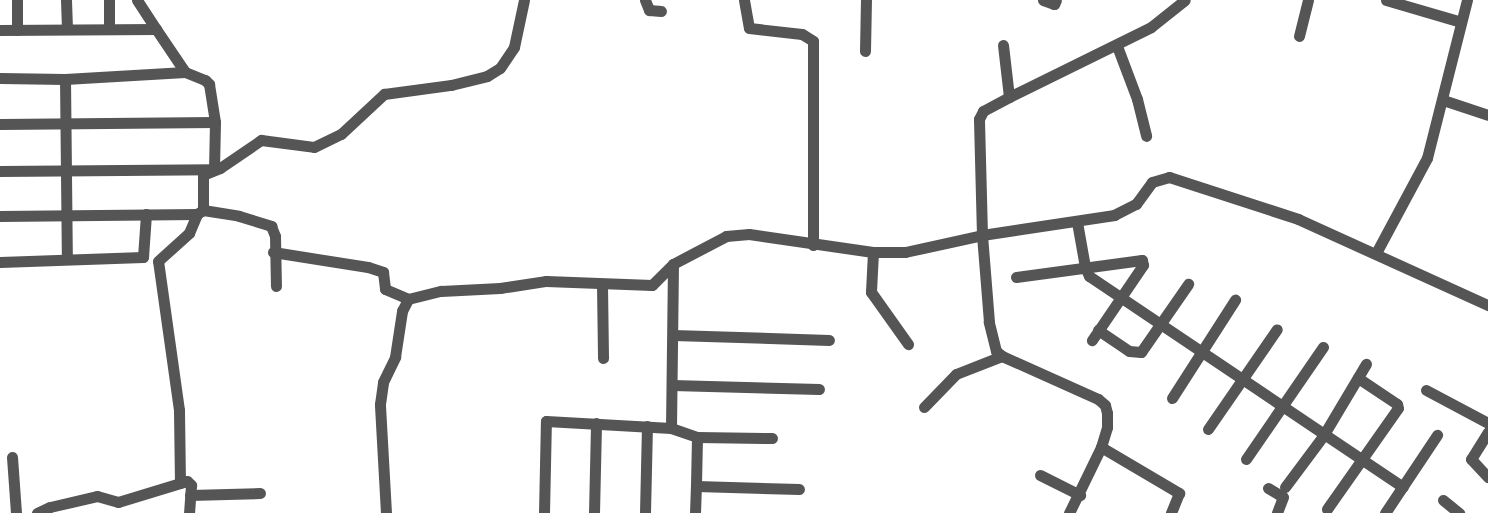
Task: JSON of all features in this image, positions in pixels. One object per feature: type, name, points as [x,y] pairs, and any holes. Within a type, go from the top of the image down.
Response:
[{"type":"street","points":[[17,0],[17,30]]},
{"type":"street","points":[[66,0],[67,29]]},
{"type":"street","points":[[108,0],[109,29]]},
{"type":"street","points":[[137,0],[185,72]]},
{"type":"street","points":[[180,483],[179,410],[158,262],[189,233],[200,212],[203,175],[216,169],[261,140],[314,147],[341,134],[384,94],[451,85],[486,76],[500,68],[514,47],[524,0]]},
{"type":"street","points":[[645,0],[647,8],[661,11]]},
{"type":"street","points":[[744,0],[749,28],[802,34],[812,41],[813,245]]},
{"type":"street","points":[[865,51],[866,0]]},
{"type":"street","points":[[1043,0],[1054,4],[1056,0]]},
{"type":"street","points":[[1299,36],[1308,0]]},
{"type":"street","points":[[1386,0],[1461,22]]},
{"type":"street","points":[[1376,253],[1428,158],[1467,0]]},
{"type":"street","points":[[1069,513],[1080,495],[1101,448],[1107,426],[1105,405],[1002,356],[991,336],[982,235],[979,118],[983,112],[1009,97],[1117,46],[1151,27],[1178,2]]},
{"type":"street","points":[[0,30],[156,28]]},
{"type":"street","points":[[1003,45],[1009,97]]},
{"type":"street","points":[[1117,46],[1137,99],[1146,136]]},
{"type":"street","points":[[0,78],[65,79],[185,72],[208,82],[215,122],[216,169]]},
{"type":"street","points":[[65,79],[67,258]]},
{"type":"street","points":[[1442,100],[1488,116]]},
{"type":"street","points":[[0,124],[215,122]]},
{"type":"street","points":[[0,171],[216,169]]},
{"type":"street","points":[[273,252],[368,267],[383,272],[385,289],[408,298],[441,291],[500,288],[546,282],[602,286],[652,285],[673,264],[726,236],[749,234],[813,245],[874,252],[905,252],[982,235],[1078,222],[1128,211],[1136,204],[1152,182],[1169,177],[1298,219],[1488,305]]},
{"type":"street","points":[[0,216],[200,212],[239,216],[271,226],[275,236],[273,252],[276,286]]},
{"type":"street","points":[[0,262],[58,262],[67,258],[143,257],[146,214]]},
{"type":"street","points":[[1078,222],[1085,267],[1089,276],[1323,436],[1403,487]]},
{"type":"street","points":[[874,252],[871,292],[908,344]]},
{"type":"street","points":[[1016,277],[1142,260],[1143,265],[1095,335],[1134,353],[1141,352],[1188,284]]},
{"type":"street","points":[[671,428],[673,264]]},
{"type":"street","points":[[602,286],[603,358]]},
{"type":"street","points":[[386,513],[380,404],[383,382],[395,357],[402,311],[408,298]]},
{"type":"street","points":[[1172,398],[1235,300]]},
{"type":"street","points":[[1208,429],[1277,329]]},
{"type":"street","points":[[673,335],[829,340]]},
{"type":"street","points":[[1246,459],[1323,347]]},
{"type":"street","points":[[924,407],[956,374],[1002,356]]},
{"type":"street","points":[[1285,487],[1323,436],[1366,364]]},
{"type":"street","points":[[1327,508],[1398,408],[1397,404],[1358,378]]},
{"type":"street","points":[[672,385],[819,389]]},
{"type":"street","points":[[1426,390],[1488,423]]},
{"type":"street","points":[[544,513],[546,421],[671,428],[697,437],[772,438]]},
{"type":"street","points":[[594,513],[596,423]]},
{"type":"street","points":[[645,513],[647,426]]},
{"type":"street","points":[[1488,432],[1470,459],[1488,477]]},
{"type":"street","points":[[1385,513],[1438,436]]},
{"type":"street","points":[[695,513],[697,437]]},
{"type":"street","points":[[1101,448],[1179,493],[1171,513]]},
{"type":"street","points":[[12,457],[16,513]]},
{"type":"street","points":[[1040,475],[1080,495]]},
{"type":"street","points":[[37,513],[50,507],[97,496],[118,508],[180,483],[190,482],[189,513]]},
{"type":"street","points":[[696,486],[799,489]]},
{"type":"street","points":[[1268,488],[1283,497],[1277,513]]},
{"type":"street","points":[[190,494],[260,493]]},
{"type":"street","points":[[1443,500],[1459,513]]}]
